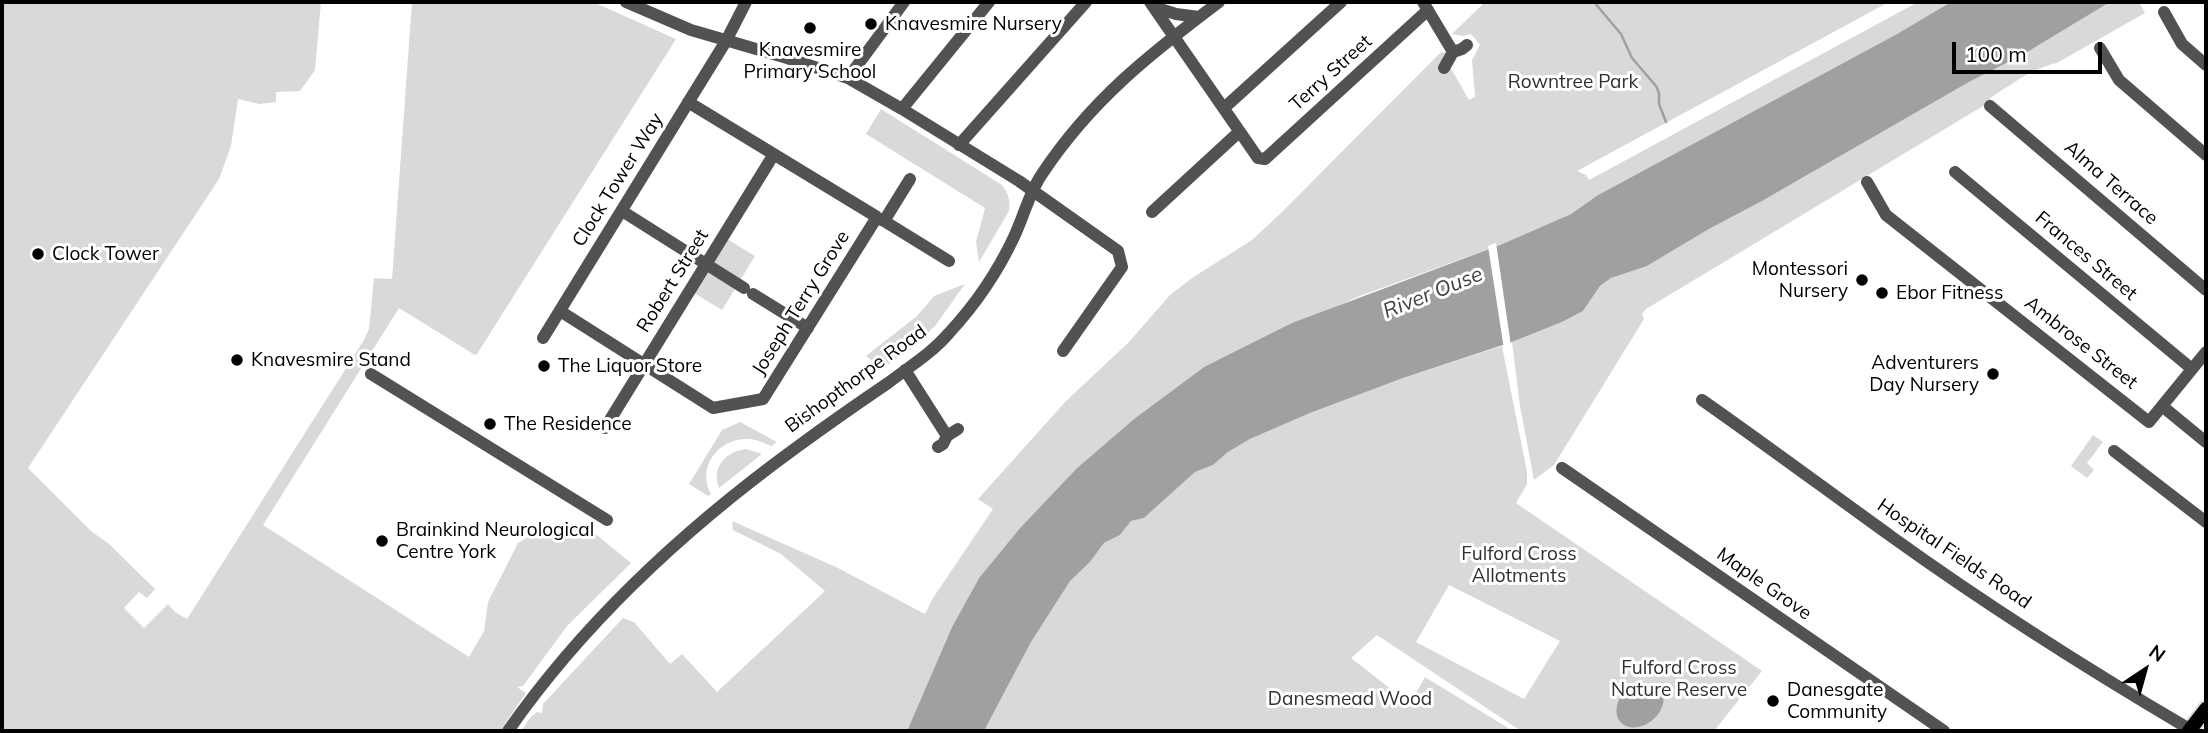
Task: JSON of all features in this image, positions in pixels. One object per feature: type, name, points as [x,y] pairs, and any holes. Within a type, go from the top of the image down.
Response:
[{"type":"main road","points":[[2190,730],[2206,709]]},
{"type":"street","points":[[626,2],[691,30],[848,78],[1033,190],[1118,251],[1122,267],[1063,351]]},
{"type":"street","name":"Clock Tower Way","points":[[543,338],[726,41],[747,2]]},
{"type":"street","points":[[848,78],[904,2]]},
{"type":"street","points":[[902,109],[989,2]]},
{"type":"street","points":[[960,145],[1086,2]]},
{"type":"street","name":"Bishopthorpe Road","points":[[508,731],[555,667],[615,601],[660,558],[778,461],[925,356],[948,334],[978,297],[1010,245],[1033,190],[1063,146],[1112,88],[1219,2]]},
{"type":"street","points":[[1224,108],[1341,2]]},
{"type":"street","points":[[1152,4],[1176,14],[1199,17]]},
{"type":"street","points":[[1152,4],[1239,132],[1152,212]]},
{"type":"street","points":[[1426,6],[1453,52]]},
{"type":"street","name":"Terry Street","points":[[1239,132],[1258,158],[1265,159],[1426,6]]},
{"type":"street","points":[[2164,12],[2182,44],[2206,65]]},
{"type":"street","points":[[1444,68],[1453,52],[1467,44]]},
{"type":"street","points":[[2100,48],[2119,80],[2206,155]]},
{"type":"street","points":[[688,102],[949,261]]},
{"type":"street","name":"Alma Terrace","points":[[1990,106],[2206,290]]},
{"type":"street","name":"Robert Street","points":[[604,428],[774,154]]},
{"type":"street","name":"Frances Street","points":[[1955,172],[2192,369]]},
{"type":"street","name":"Joseph Terry Grove","points":[[560,311],[713,408],[763,399],[880,219],[910,178]]},
{"type":"street","name":"Ambrose Street","points":[[1867,183],[1886,215],[2149,422],[2162,407]]},
{"type":"street","points":[[622,211],[808,328]]},
{"type":"street","points":[[2206,352],[2162,407],[2206,442]]},
{"type":"street","points":[[905,370],[952,433],[937,447]]},
{"type":"street","points":[[371,374],[607,520]]},
{"type":"street","name":"Hospital Fields Road","points":[[1702,400],[1965,587],[2190,730]]},
{"type":"street","points":[[2114,451],[2206,522]]},
{"type":"street","name":"Maple Grove","points":[[1562,468],[1944,731]]},
{"type":"green space","points":[[2,2],[321,2],[315,70],[300,91],[276,92],[276,102],[259,104],[238,99],[231,146],[219,179],[28,468],[92,532],[108,543],[155,589],[147,598],[139,592],[124,608],[144,628],[168,604],[187,619],[364,340],[369,329],[374,278],[392,279],[412,2],[593,2],[676,39],[477,354],[399,308],[263,525],[469,657],[484,631],[488,602],[518,543],[533,534],[555,525],[568,529],[587,527],[631,563],[567,626],[523,686],[517,687],[526,693],[500,731],[2,731]]},
{"type":"green space","name":"Rowntree Park","points":[[1485,2],[1889,2],[1577,171],[1586,175],[1589,180],[1918,2],[1951,2],[1897,34],[1598,195],[1571,214],[1500,245],[1357,297],[1204,367],[1134,419],[1077,468],[1020,528],[979,578],[952,627],[907,731],[521,731],[537,712],[542,713],[543,704],[623,618],[634,622],[670,664],[682,654],[717,692],[825,591],[781,554],[733,530],[732,521],[836,567],[925,614],[993,509],[978,499],[1066,401],[1129,342],[1170,295],[1252,240],[1441,52],[1446,53],[1449,65],[1469,100],[1475,97],[1472,60],[1480,45],[1471,34],[1452,34]]},
{"type":"green space","points":[[2110,2],[2139,2],[2145,13],[2057,63],[2022,78],[1990,98],[1988,103],[1646,309],[1642,314],[1644,319],[1554,465],[1534,480],[1520,406],[1512,342],[1583,311],[1600,286],[1611,278],[1647,266],[1969,82],[2024,54]]},
{"type":"green space","points":[[881,109],[1004,188],[1009,200],[1009,211],[979,262],[976,242],[985,208],[866,134]]},
{"type":"green space","points":[[727,239],[755,256],[722,310],[694,293]]},
{"type":"green space","points":[[965,284],[935,326],[911,349],[883,368],[866,356],[917,316],[934,296]]},
{"type":"green space","points":[[1502,346],[1527,472],[1527,484],[1516,503],[1762,671],[1714,731],[1521,731],[1377,635],[1351,658],[1410,704],[1425,677],[1513,731],[984,731],[1031,642],[1069,581],[1090,562],[1104,543],[1120,535],[1131,521],[1144,518],[1195,472],[1213,465],[1250,439],[1403,378]],"holes":[[[1449,585],[1560,641],[1524,699],[1416,642]]]},
{"type":"green space","points":[[740,422],[777,442],[771,446],[753,439],[739,440],[720,448],[713,455],[706,473],[711,494],[708,496],[689,484],[722,430]]},
{"type":"green space","points":[[2093,435],[2103,442],[2087,463],[2094,470],[2087,478],[2071,466]]},
{"type":"green space","points":[[746,449],[762,454],[719,488],[717,473],[722,461],[732,453]]},
{"type":"water","name":"River Ouse","points":[[1951,2],[2110,2],[2024,54],[1969,82],[1647,266],[1611,278],[1600,286],[1583,311],[1562,322],[1310,413],[1250,439],[1228,452],[1213,465],[1195,472],[1144,518],[1131,521],[1120,535],[1104,543],[1090,562],[1070,581],[1031,642],[984,731],[907,731],[952,627],[979,578],[1020,528],[1077,468],[1134,419],[1204,367],[1292,323],[1500,245],[1571,214],[1598,195],[1897,34]]},
{"type":"water","points":[[1640,686],[1653,687],[1661,692],[1664,699],[1662,708],[1649,723],[1640,727],[1623,725],[1616,711],[1621,696]]},
{"type":"pier","points":[[1496,243],[1511,346],[1504,349],[1488,246]]},
{"type":"waterway","points":[[1594,2],[1621,34],[1632,58],[1656,86],[1666,122]]},
{"type":"place","name":"Knavesmire Nursery","points":[[871,24]]},
{"type":"place","name":"Knavesmire Primary School","points":[[810,28]]},
{"type":"place","name":"Clock Tower","points":[[38,254]]},
{"type":"place","name":"Montessori Nursery","points":[[1862,280]]},
{"type":"place","name":"Ebor Fitness","points":[[1882,293]]},
{"type":"place","name":"Knavesmire Stand","points":[[237,360]]},
{"type":"place","name":"The Liquor Store","points":[[544,366]]},
{"type":"place","name":"Adventurers Day Nursery","points":[[1993,374]]},
{"type":"place","name":"The Residence","points":[[490,424]]},
{"type":"place","name":"Brainkind Neurological Centre York","points":[[382,541]]},
{"type":"place","name":"Danesgate Community","points":[[1773,701]]},
{"type":"park label","name":"Fulford Cross Allotments","points":[[1519,565]]},
{"type":"park label","name":"Fulford Cross Nature Reserve","points":[[1679,679]]},
{"type":"park label","name":"Danesmead Wood","points":[[1350,699]]}]
